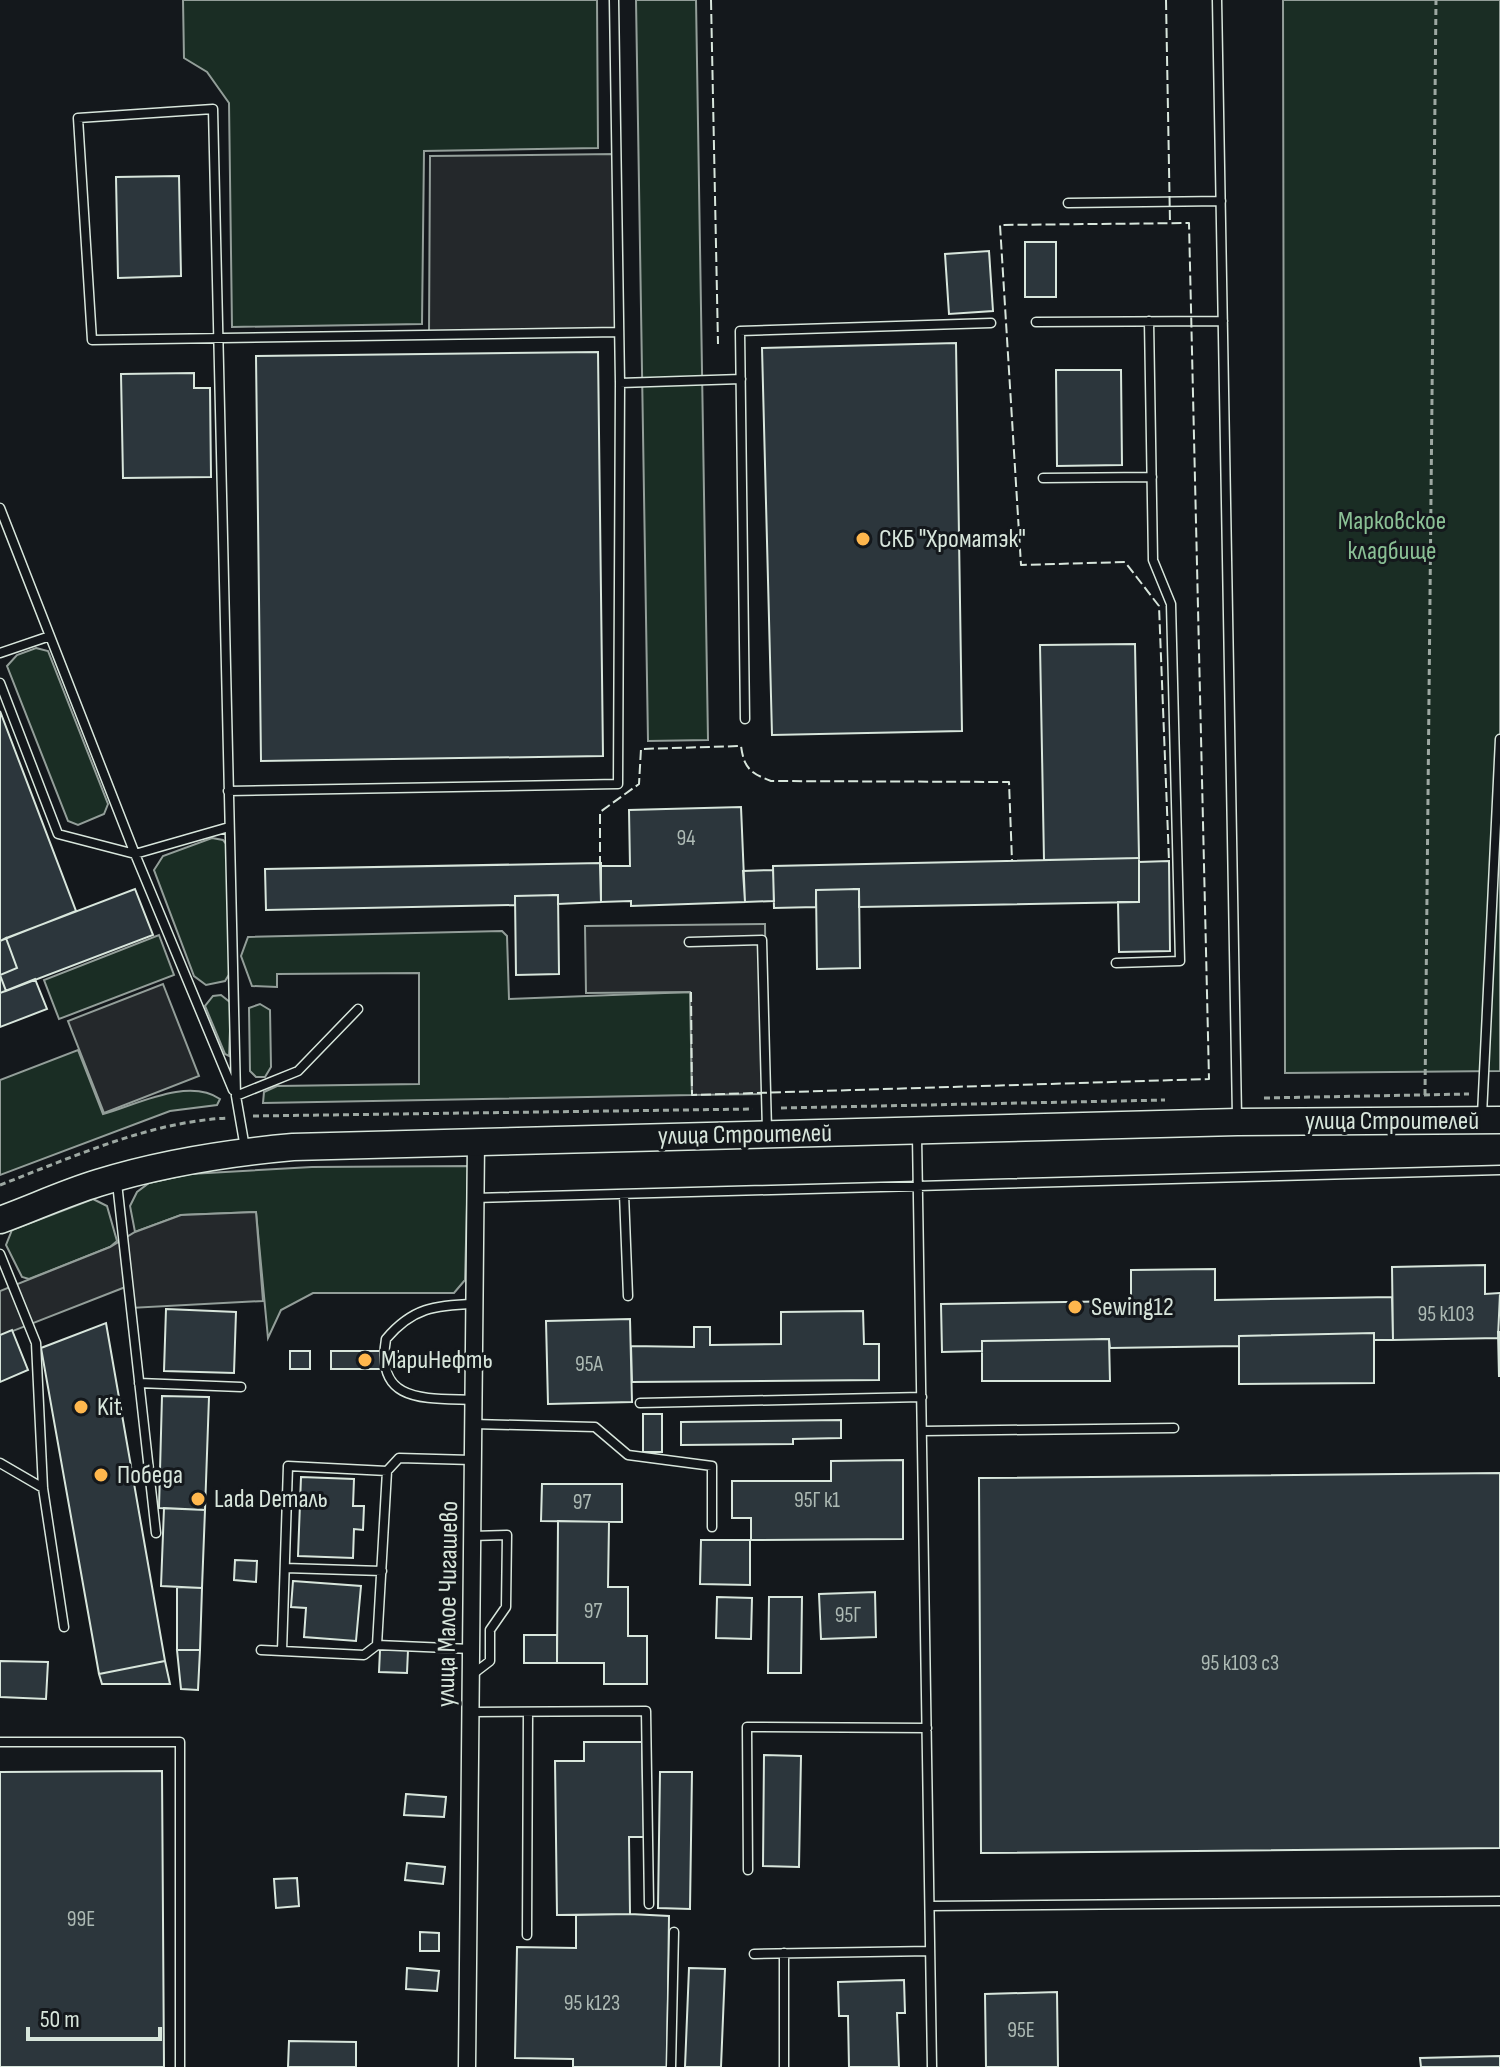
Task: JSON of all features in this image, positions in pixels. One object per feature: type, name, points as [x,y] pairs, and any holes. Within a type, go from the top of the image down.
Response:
[{"type":"main road","name":"улица Строителей","points":[[0,1220],[116,1178],[214,1154],[245,1151],[476,1141],[917,1131],[1237,1110],[1491,1120]]},
{"type":"street","name":"улица Малое Чигашево","points":[[467,2067],[476,1141]]},
{"type":"lane","points":[[228,791],[618,784],[620,383],[614,0]]},
{"type":"lane","points":[[1217,0],[1237,1110]]},
{"type":"lane","points":[[245,1151],[236,1096],[228,791],[218,338],[213,109],[78,118],[92,340],[218,338],[618,332]]},
{"type":"lane","points":[[1068,203],[1221,201]]},
{"type":"lane","points":[[1116,963],[1180,961],[1171,604],[1153,560],[1149,321]]},
{"type":"lane","points":[[1036,322],[1223,321]]},
{"type":"lane","points":[[745,719],[740,331],[991,323]]},
{"type":"lane","points":[[620,383],[741,379]]},
{"type":"lane","points":[[1043,478],[1152,477]]},
{"type":"lane","points":[[0,508],[135,854],[236,1096]]},
{"type":"lane","points":[[0,653],[50,636]]},
{"type":"lane","points":[[0,683],[58,834],[135,854],[229,827]]},
{"type":"lane","points":[[1491,1120],[1484,1094],[1500,739]]},
{"type":"lane","points":[[689,942],[762,940],[768,1135]]},
{"type":"lane","points":[[236,1096],[298,1071],[358,1009]]},
{"type":"lane","points":[[917,1131],[932,2067]]},
{"type":"lane","points":[[475,1198],[1500,1170]]},
{"type":"lane","points":[[116,1178],[156,1533]]},
{"type":"lane","points":[[624,1194],[628,1296]]},
{"type":"lane","points":[[0,1254],[36,1343],[43,1488],[64,1627]]},
{"type":"lane","points":[[474,1304],[427,1307],[412,1313],[386,1339],[384,1360],[388,1380],[413,1396],[474,1400]]},
{"type":"lane","points":[[139,1383],[241,1387]]},
{"type":"lane","points":[[640,1403],[922,1397]]},
{"type":"lane","points":[[473,1424],[595,1427],[628,1455],[712,1466],[712,1527]]},
{"type":"lane","points":[[923,1431],[1174,1428]]},
{"type":"lane","points":[[377,1645],[387,1471],[399,1458],[473,1460]]},
{"type":"lane","points":[[0,1463],[43,1488]]},
{"type":"lane","points":[[282,1651],[288,1466],[387,1471]]},
{"type":"lane","points":[[471,1676],[490,1661],[490,1630],[506,1607],[507,1563],[507,1535],[472,1536]]},
{"type":"lane","points":[[285,1568],[382,1571]]},
{"type":"lane","points":[[261,1650],[364,1655],[377,1645],[471,1649]]},
{"type":"lane","points":[[471,1712],[646,1711],[649,1904]]},
{"type":"lane","points":[[527,1935],[528,1712]]},
{"type":"lane","points":[[748,1870],[747,1727],[927,1728]]},
{"type":"lane","points":[[0,1742],[180,1742],[180,2067]]},
{"type":"lane","points":[[930,1906],[1500,1901]]},
{"type":"lane","points":[[671,2067],[674,1932]]},
{"type":"lane","points":[[754,1954],[930,1951]]},
{"type":"lane","points":[[784,1953],[784,2067]]},
{"type":"path","points":[[1425,1095],[1436,0]]},
{"type":"path","points":[[1237,1110],[1425,1095],[1484,1094]]},
{"type":"path","points":[[0,1185],[138,1135],[197,1119],[1174,1100]]},
{"type":"green space","points":[[183,0],[597,0],[598,148],[424,151],[422,324],[232,327],[229,103],[207,72],[184,58]]},
{"type":"green space","points":[[636,0],[696,0],[708,740],[648,741]]},
{"type":"green space","name":"Марковское кладбище","points":[[1283,0],[1500,0],[1500,1071],[1285,1073]]},
{"type":"green space","points":[[36,648],[48,651],[108,804],[104,814],[78,825],[68,821],[7,666],[17,655]]},
{"type":"green space","points":[[212,838],[223,840],[228,846],[230,973],[225,981],[206,985],[194,976],[154,870],[163,856]]},
{"type":"green space","points":[[502,931],[507,936],[509,999],[691,992],[692,1095],[263,1103],[264,1092],[277,1086],[419,1084],[419,973],[277,974],[277,987],[252,986],[241,956],[248,937]]},
{"type":"green space","points":[[159,935],[174,975],[59,1019],[44,980]]},
{"type":"green space","points":[[221,995],[231,1003],[229,1056],[225,1054],[205,1006],[213,996]]},
{"type":"green space","points":[[260,1004],[270,1010],[271,1067],[265,1077],[256,1077],[250,1071],[249,1008]]},
{"type":"green space","points":[[78,1050],[103,1114],[178,1092],[207,1093],[220,1099],[217,1105],[170,1111],[0,1175],[0,1080]]},
{"type":"green space","points":[[468,1166],[465,1280],[454,1293],[313,1293],[281,1310],[268,1338],[256,1212],[181,1215],[135,1232],[130,1206],[137,1192],[149,1183],[190,1174],[312,1167]]},
{"type":"green space","points":[[93,1199],[107,1206],[117,1241],[110,1247],[29,1279],[22,1277],[6,1245],[12,1230]]},
{"type":"shaded area","points":[[616,154],[618,332],[429,335],[430,156]]},
{"type":"shaded area","points":[[765,924],[767,1094],[692,1095],[690,992],[586,993],[585,926]]},
{"type":"shaded area","points":[[163,984],[199,1076],[104,1113],[68,1021]]},
{"type":"shaded area","points":[[256,1212],[263,1301],[130,1308],[128,1286],[0,1336],[0,1291],[181,1215]]},
{"type":"building","points":[[179,176],[181,276],[118,278],[116,177]]},
{"type":"building","points":[[1025,242],[1056,242],[1056,297],[1025,297]]},
{"type":"building","points":[[989,251],[993,311],[949,314],[945,254]]},
{"type":"building","name":"СКБ \"Хроматэк\"","points":[[956,343],[962,731],[772,735],[762,348]]},
{"type":"building","points":[[598,352],[603,756],[261,761],[256,356]]},
{"type":"building","points":[[1056,370],[1121,370],[1122,465],[1057,466]]},
{"type":"building","points":[[194,373],[194,388],[210,388],[211,477],[123,478],[121,374]]},
{"type":"building","points":[[1135,644],[1139,858],[1044,860],[1040,645]]},
{"type":"building","points":[[0,711],[76,911],[0,941]]},
{"type":"building","points":[[741,807],[745,902],[631,906],[631,901],[601,902],[600,866],[630,866],[629,810]]},
{"type":"building","points":[[1139,858],[1139,902],[859,907],[859,889],[816,890],[816,907],[774,908],[773,866]]},
{"type":"building","points":[[1169,861],[1170,951],[1119,952],[1118,902],[1139,902],[1139,862]]},
{"type":"building","points":[[601,863],[601,902],[558,904],[558,895],[515,896],[515,905],[266,910],[265,869]]},
{"type":"building","points":[[773,870],[774,901],[745,902],[743,871]]},
{"type":"building","points":[[135,889],[153,935],[6,991],[0,975],[17,968],[6,938]]},
{"type":"building","points":[[859,889],[860,968],[817,969],[816,890]]},
{"type":"building","points":[[558,895],[559,974],[516,975],[515,896]]},
{"type":"building","points":[[6,938],[17,968],[0,975],[0,941]]},
{"type":"building","points":[[0,975],[6,991],[0,993]]},
{"type":"building","points":[[35,979],[47,1009],[0,1027],[0,993]]},
{"type":"building","points":[[1485,1265],[1485,1294],[1500,1293],[1498,1338],[1393,1340],[1392,1267]]},
{"type":"building","points":[[1215,1269],[1215,1300],[1392,1297],[1393,1340],[1374,1340],[1374,1333],[1239,1336],[1239,1346],[1110,1348],[1109,1339],[982,1341],[982,1351],[942,1352],[941,1304],[1131,1301],[1131,1270]]},
{"type":"building","points":[[166,1309],[236,1312],[234,1373],[164,1371]]},
{"type":"building","points":[[863,1311],[864,1344],[879,1344],[879,1380],[632,1382],[631,1346],[694,1347],[694,1327],[710,1327],[710,1345],[781,1344],[781,1312]]},
{"type":"building","points":[[630,1319],[632,1402],[548,1404],[546,1321]]},
{"type":"building","points":[[106,1323],[165,1661],[99,1674],[41,1348]]},
{"type":"building","points":[[12,1330],[28,1370],[0,1382],[0,1335]]},
{"type":"building","points":[[1500,1332],[1500,1376],[1499,1376]]},
{"type":"building","points":[[1374,1333],[1374,1383],[1239,1384],[1239,1336]]},
{"type":"building","points":[[1109,1339],[1110,1381],[982,1381],[982,1341]]},
{"type":"building","points":[[290,1351],[310,1351],[310,1369],[290,1369]]},
{"type":"building","name":"МариНефть","points":[[331,1351],[398,1351],[398,1369],[331,1369]]},
{"type":"building","points":[[162,1396],[209,1397],[205,1510],[159,1508]]},
{"type":"building","points":[[643,1414],[662,1414],[662,1452],[643,1452]]},
{"type":"building","points":[[841,1420],[841,1438],[793,1439],[793,1444],[681,1445],[681,1422]]},
{"type":"building","points":[[903,1460],[903,1539],[751,1540],[751,1518],[732,1518],[732,1481],[831,1481],[831,1461]]},
{"type":"building","points":[[1500,1473],[1500,1848],[981,1853],[979,1478]]},
{"type":"building","points":[[301,1477],[354,1479],[353,1506],[364,1506],[363,1530],[354,1529],[353,1558],[298,1556]]},
{"type":"building","points":[[542,1484],[622,1484],[622,1522],[541,1521]]},
{"type":"building","points":[[164,1508],[205,1510],[202,1588],[161,1586]]},
{"type":"building","points":[[558,1521],[609,1522],[608,1587],[628,1587],[628,1636],[647,1636],[647,1684],[604,1684],[604,1663],[557,1663]]},
{"type":"building","points":[[701,1540],[750,1540],[750,1585],[700,1584]]},
{"type":"building","points":[[235,1560],[257,1561],[256,1582],[234,1580]]},
{"type":"building","points":[[293,1581],[361,1586],[356,1641],[304,1637],[306,1608],[291,1607]]},
{"type":"building","points":[[177,1587],[202,1588],[200,1650],[177,1650]]},
{"type":"building","points":[[875,1592],[876,1637],[821,1639],[819,1594]]},
{"type":"building","points":[[717,1597],[752,1598],[751,1639],[716,1638]]},
{"type":"building","points":[[769,1597],[802,1597],[801,1673],[768,1673]]},
{"type":"building","points":[[524,1635],[557,1635],[557,1663],[524,1663]]},
{"type":"building","points":[[177,1650],[200,1650],[198,1690],[181,1689]]},
{"type":"building","points":[[380,1650],[408,1650],[407,1673],[379,1672]]},
{"type":"building","points":[[0,1661],[48,1662],[46,1699],[0,1697]]},
{"type":"building","points":[[165,1661],[170,1684],[102,1684],[99,1674]]},
{"type":"building","points":[[584,1742],[642,1742],[644,1837],[629,1837],[630,1914],[557,1915],[555,1761],[584,1761]]},
{"type":"building","points":[[764,1755],[801,1756],[799,1867],[763,1866]]},
{"type":"building","points":[[162,1771],[164,2067],[0,2067],[0,1772]]},
{"type":"building","points":[[660,1772],[692,1772],[690,1909],[658,1908]]},
{"type":"building","points":[[406,1794],[446,1797],[444,1817],[404,1815]]},
{"type":"building","points":[[407,1863],[445,1867],[443,1884],[405,1880]]},
{"type":"building","points":[[297,1878],[299,1906],[276,1908],[274,1879]]},
{"type":"building","points":[[576,1915],[669,1916],[667,2067],[573,2067],[573,2059],[515,2058],[517,1947],[576,1948]]},
{"type":"building","points":[[420,1932],[439,1933],[439,1951],[420,1951]]},
{"type":"building","points":[[407,1968],[439,1971],[437,1991],[406,1989]]},
{"type":"building","points":[[689,1968],[725,1969],[721,2067],[685,2067]]},
{"type":"building","points":[[904,1980],[905,2013],[897,2013],[899,2067],[849,2067],[848,2016],[839,2016],[838,1982]]},
{"type":"building","points":[[1057,1992],[1058,2067],[986,2067],[985,1994]]},
{"type":"building","points":[[289,2041],[356,2042],[356,2067],[288,2067]]},
{"type":"building","points":[[1500,2056],[1500,2067],[1421,2067],[1420,2058]]},
{"type":"fence","points":[[711,0],[718,344]]},
{"type":"fence","points":[[1166,0],[1170,223]]},
{"type":"fence","points":[[691,992],[692,1095],[1209,1079],[1189,223],[1000,225],[1021,565],[1125,562],[1159,606],[1169,861]]},
{"type":"fence","points":[[600,866],[600,812],[639,784],[641,749],[741,746],[749,769],[771,781],[1009,782],[1012,861]]},
{"type":"place","name":"СКБ \"Хроматэк\"","points":[[863,539]]},
{"type":"place","name":"Sewing12","points":[[1075,1307]]},
{"type":"place","name":"МариНефть","points":[[365,1360]]},
{"type":"place","name":"Kit","points":[[81,1407]]},
{"type":"place","name":"Победа","points":[[101,1475]]},
{"type":"place","name":"Lada Dеталь","points":[[198,1499]]}]
